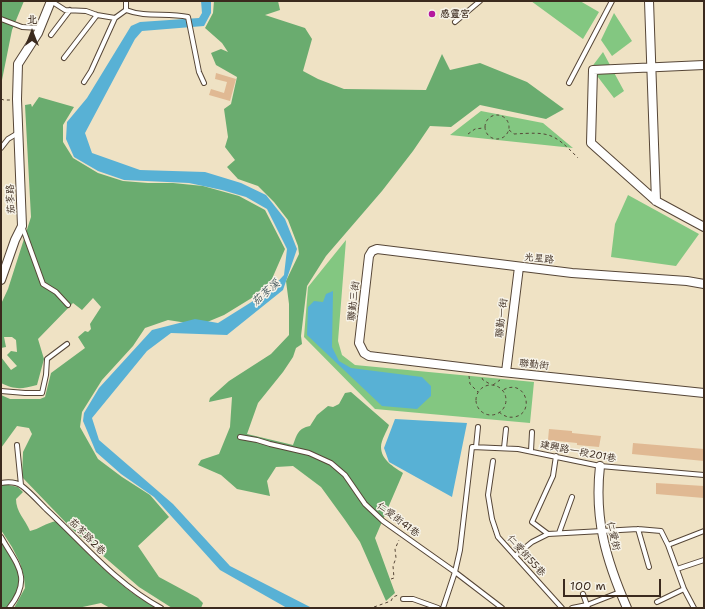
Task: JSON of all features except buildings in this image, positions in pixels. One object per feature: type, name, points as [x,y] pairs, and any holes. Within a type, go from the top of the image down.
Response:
[{"type":"street","name":"茄苳路","points":[[1,280],[15,240],[22,226],[17,99],[18,64],[40,28],[51,1]]},
{"type":"street","points":[[649,1],[656,201]]},
{"type":"street","points":[[704,65],[593,70],[591,143],[656,201],[704,227]]},
{"type":"street","name":"光星路","points":[[372,251],[377,249],[572,273],[687,281],[704,284]]},
{"type":"street","name":"聯勤三街","points":[[364,353],[359,344],[369,256],[372,251]]},
{"type":"street","name":"聯勤一街","points":[[504,372],[519,267]]},
{"type":"street","name":"聯勤街","points":[[364,353],[369,356],[469,368],[704,393]]},
{"type":"street","name":"仁愛街","points":[[600,466],[598,515],[601,532],[620,592],[627,608]]},
{"type":"lane","points":[[51,1],[65,10],[86,11],[97,15],[115,18]]},
{"type":"lane","points":[[126,1],[126,10]]},
{"type":"lane","points":[[455,22],[480,1]]},
{"type":"lane","points":[[569,84],[612,1]]},
{"type":"lane","points":[[51,35],[70,10]]},
{"type":"lane","points":[[126,10],[145,15],[173,15],[188,17],[199,72],[204,83]]},
{"type":"lane","points":[[84,82],[91,71],[115,18],[126,10]]},
{"type":"lane","points":[[64,58],[97,15]]},
{"type":"lane","points":[[1,19],[22,27],[40,28]]},
{"type":"lane","points":[[1,148],[8,140],[18,133]]},
{"type":"lane","points":[[22,226],[44,284],[56,292],[68,305]]},
{"type":"lane","points":[[1,391],[25,394],[42,393],[46,375],[47,359],[67,344]]},
{"type":"lane","points":[[443,608],[455,572],[460,550],[478,427]]},
{"type":"lane","points":[[504,448],[506,429]]},
{"type":"lane","points":[[531,451],[532,432]]},
{"type":"lane","name":"仁愛街41巷","points":[[240,438],[257,440],[309,453],[331,463],[345,475],[365,504],[383,521],[455,572],[502,608]]},
{"type":"lane","points":[[1,483],[21,485],[17,445]]},
{"type":"lane","name":"建興路一段201巷","points":[[474,447],[518,448],[600,466],[704,475]]},
{"type":"lane","points":[[548,534],[532,522],[553,476],[556,456]]},
{"type":"lane","name":"仁愛街55巷","points":[[492,462],[488,495],[492,519],[498,537],[562,608]]},
{"type":"lane","name":"茄苳路2巷","points":[[21,485],[106,568],[143,597],[161,608]]},
{"type":"lane","points":[[559,533],[572,497]]},
{"type":"lane","points":[[515,556],[532,542],[548,534],[638,529],[661,531],[668,545],[684,590],[694,608]]},
{"type":"lane","points":[[638,529],[650,567]]},
{"type":"lane","points":[[668,545],[704,531]]},
{"type":"lane","points":[[1,537],[17,563],[22,579],[21,590],[9,608]]},
{"type":"lane","points":[[677,569],[704,560]]},
{"type":"lane","points":[[657,602],[684,590]]},
{"type":"lane","points":[[572,608],[588,606],[620,592]]},
{"type":"lane","points":[[583,594],[588,606]]},
{"type":"lane","points":[[403,599],[413,599],[438,608]]},
{"type":"path","points":[[1,99],[17,99]]},
{"type":"path","points":[[493,115],[501,115],[508,121],[509,130],[506,136],[494,139],[488,135],[484,128],[486,120],[493,115]]},
{"type":"path","points":[[468,134],[475,129],[484,128]]},
{"type":"path","points":[[509,130],[514,134],[541,133],[554,136],[578,158]]},
{"type":"path","points":[[469,368],[470,384],[478,392]]},
{"type":"path","points":[[482,369],[481,376],[483,380],[487,384],[492,385],[497,386],[502,390],[506,397],[504,406],[499,412],[492,414],[482,412],[476,399],[478,392],[483,387],[492,385],[500,380],[504,372]]},
{"type":"path","points":[[499,412],[506,417],[517,417],[526,406],[525,396],[519,389],[509,387],[502,390]]},
{"type":"path","points":[[392,579],[394,578],[393,566],[396,558],[395,549],[402,534]]},
{"type":"path","points":[[374,607],[392,601],[393,597],[400,595],[403,599]]},
{"type":"green space","points":[[1,1],[24,1],[12,30],[1,85]]},
{"type":"green space","points":[[214,1],[278,1],[280,10],[265,15],[305,28],[312,39],[303,71],[318,79],[344,89],[426,90],[442,54],[450,70],[480,63],[527,82],[564,109],[546,119],[480,105],[451,127],[430,126],[382,191],[326,256],[307,286],[301,336],[302,344],[296,348],[293,357],[283,372],[258,403],[247,434],[293,445],[300,430],[310,426],[317,415],[328,406],[333,407],[339,404],[345,393],[351,392],[389,425],[382,441],[381,447],[383,456],[389,463],[403,473],[375,538],[395,593],[386,601],[360,542],[345,520],[321,487],[293,466],[276,467],[267,481],[270,496],[237,489],[221,475],[198,465],[201,460],[219,454],[230,427],[232,397],[209,402],[210,398],[229,381],[271,354],[289,335],[289,304],[286,281],[299,254],[298,246],[288,220],[274,202],[258,186],[238,179],[227,167],[235,160],[225,147],[228,137],[224,109],[231,104],[237,77],[216,65],[211,53],[221,49],[228,52],[222,43],[205,28],[213,13]]},
{"type":"green space","points":[[531,1],[580,1],[599,12],[583,39]]},
{"type":"green space","points":[[614,13],[632,41],[612,56],[601,40]]},
{"type":"green space","points":[[603,52],[624,91],[614,98],[591,68]]},
{"type":"green space","points":[[39,97],[74,107],[63,125],[63,142],[73,158],[98,173],[123,181],[203,186],[239,196],[265,210],[285,249],[268,288],[224,315],[200,325],[168,320],[145,328],[133,346],[102,380],[82,412],[80,427],[98,459],[150,495],[169,517],[138,546],[159,577],[198,598],[203,603],[201,608],[172,608],[139,587],[72,529],[22,477],[23,452],[32,434],[29,428],[17,426],[1,448],[1,395],[10,399],[40,399],[45,397],[51,373],[85,348],[78,337],[85,331],[88,332],[91,329],[90,324],[101,307],[93,298],[82,310],[73,303],[38,339],[44,359],[37,385],[19,388],[10,387],[1,383],[1,357],[11,370],[17,366],[7,355],[11,351],[17,352],[16,340],[12,337],[4,337],[6,347],[1,348],[1,304],[8,289],[31,217],[25,105],[31,104],[32,107]]},
{"type":"green space","points":[[481,111],[543,123],[573,148],[450,135]]},
{"type":"green space","points":[[628,195],[699,234],[676,266],[611,257],[615,224]]},
{"type":"green space","points":[[346,240],[338,341],[342,355],[355,365],[534,382],[530,423],[375,409],[304,337],[308,287]]},
{"type":"green space","points":[[4,484],[18,487],[23,492],[16,499],[16,504],[30,531],[56,521],[116,580],[143,600],[157,608],[110,608],[101,603],[78,608],[14,608],[25,588],[20,563],[1,530],[1,485]]},
{"type":"green space","points":[[1,541],[15,564],[19,577],[18,590],[6,608],[1,608]]},
{"type":"water","name":"茄苳溪","points":[[201,1],[211,1],[211,13],[204,26],[142,31],[135,39],[85,133],[92,153],[140,170],[205,172],[241,183],[266,195],[285,219],[297,249],[283,290],[227,335],[171,333],[147,351],[92,418],[99,440],[173,504],[230,566],[312,608],[287,608],[220,570],[154,497],[121,474],[96,452],[83,421],[84,413],[99,388],[152,330],[195,319],[218,323],[269,291],[284,275],[287,249],[267,209],[246,197],[222,190],[189,183],[124,180],[98,171],[74,157],[66,139],[67,122],[87,98],[131,26],[140,22],[199,18],[202,13]]},
{"type":"water","points":[[333,291],[332,347],[339,361],[351,368],[422,377],[431,386],[431,396],[417,409],[382,406],[307,335],[308,307],[314,301],[323,302],[326,294]]},
{"type":"water","points":[[395,419],[467,423],[452,497],[389,462],[384,448]]},
{"type":"place","name":"感靈宮","points":[[432,14]]}]
